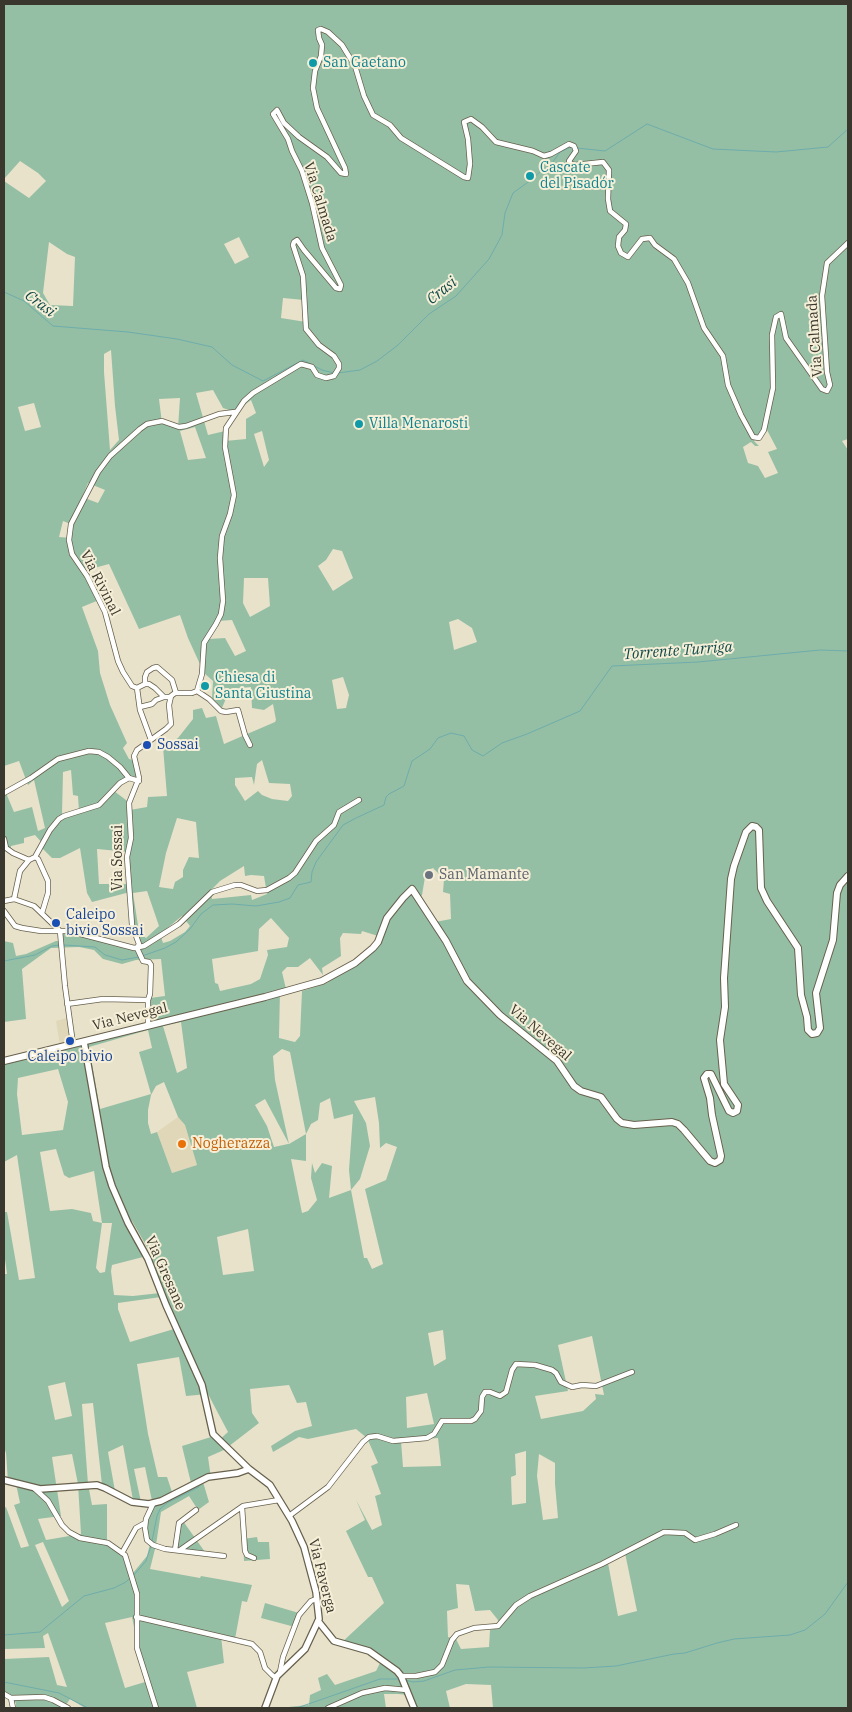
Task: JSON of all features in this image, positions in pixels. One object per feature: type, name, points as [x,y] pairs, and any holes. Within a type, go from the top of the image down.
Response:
[{"type":"main road","name":"Via Nevegal","points":[[4,1061],[315,984],[330,978],[355,963],[373,948],[378,942],[387,918],[412,889],[446,941],[467,981],[500,1015],[556,1061],[574,1086],[581,1091],[601,1097],[622,1123],[642,1125],[678,1124],[710,1162],[715,1164],[720,1160],[721,1156],[710,1098],[704,1078],[707,1074],[712,1076],[728,1110],[732,1113],[736,1112],[738,1106],[724,1084],[720,1040],[725,1007],[724,978],[731,879],[746,832],[752,826],[758,830],[761,888],[767,901],[798,948],[801,994],[808,1030],[812,1034],[817,1033],[820,1028],[816,992],[832,945],[837,893],[840,885],[848,876]]},
{"type":"street","name":"Via Calmada","points":[[197,691],[201,680],[204,644],[218,621],[223,601],[220,558],[222,536],[234,495],[226,453],[224,435],[226,428],[235,412],[253,393],[301,364],[312,367],[321,377],[326,378],[336,374],[339,364],[337,360],[319,345],[306,329],[303,276],[292,245],[294,242],[298,240],[304,250],[336,288],[340,289],[341,285],[322,248],[312,203],[302,171],[288,139],[273,114],[278,110],[284,123],[327,157],[341,173],[346,174],[317,108],[313,88],[314,71],[321,56],[322,45],[318,30],[321,29],[328,32],[342,45],[355,66],[364,96],[373,115],[390,125],[401,138],[464,177],[468,178],[470,164],[468,139],[464,122],[471,119],[482,126],[496,142],[533,151],[544,156],[551,154],[565,144],[569,144],[576,151],[569,161],[571,164],[603,162],[609,170],[608,199],[610,211],[626,224],[625,230],[619,237],[618,246],[621,253],[628,257],[642,239],[650,238],[655,245],[674,260],[688,282],[704,328],[723,356],[728,385],[753,437],[759,438],[764,430],[773,388],[772,335],[776,316],[781,314],[786,338],[822,389],[827,391],[830,386],[827,372],[822,296],[828,263],[848,243]]},
{"type":"street","name":"Via Rivinal","points":[[151,740],[140,707],[137,688],[132,686],[121,667],[107,619],[87,576],[72,554],[69,540],[70,524],[98,472],[110,456],[147,424],[162,421],[186,426],[219,414],[235,412]]},
{"type":"street","points":[[145,684],[147,672],[157,667],[172,680],[176,693]]},
{"type":"street","points":[[137,688],[145,684],[154,687],[164,697]]},
{"type":"street","points":[[140,707],[152,704],[157,699],[170,697],[176,693],[192,694],[197,691],[221,710],[226,712],[238,710],[250,745]]},
{"type":"street","points":[[4,793],[31,778],[58,759],[85,751],[99,752],[108,757],[129,778],[139,781],[134,756],[137,750],[171,724],[170,697]]},
{"type":"street","points":[[14,899],[20,871],[29,860],[35,857],[50,830],[59,819],[99,805],[120,783],[129,778]]},
{"type":"street","name":"Via Sossai","points":[[139,781],[129,803],[131,838],[127,857],[132,925],[139,944],[137,949],[142,959],[151,965],[148,1000]]},
{"type":"street","points":[[4,911],[15,926],[41,931],[59,930],[137,949],[150,944],[158,936],[179,924],[212,892],[234,885],[241,885],[257,891],[267,890],[289,878],[316,841],[334,825],[339,812],[359,800]]},
{"type":"street","points":[[4,839],[6,848],[10,852],[29,860]]},
{"type":"street","points":[[35,857],[48,881],[48,893],[42,913]]},
{"type":"street","points":[[4,902],[14,899],[34,906],[59,930],[73,1044]]},
{"type":"street","points":[[67,1004],[103,999],[148,1000],[148,1026]]},
{"type":"street","name":"Via Gresane","points":[[84,1042],[104,1161],[112,1186],[128,1223],[148,1258],[166,1305],[202,1385],[213,1434],[220,1444],[249,1469]]},
{"type":"street","points":[[290,1516],[328,1487],[369,1437],[377,1436],[392,1441],[426,1438],[434,1434],[442,1421],[468,1421],[475,1419],[481,1411],[482,1397],[485,1392],[500,1396],[506,1392],[511,1371],[516,1364],[535,1365],[552,1370],[561,1382],[572,1387],[582,1385],[596,1386],[632,1372]]},
{"type":"street","points":[[4,1480],[45,1489],[97,1485],[132,1502],[154,1504],[208,1477],[238,1473],[249,1469]]},
{"type":"street","name":"Via Faverga","points":[[249,1469],[270,1485],[290,1516],[304,1548],[319,1614],[318,1621],[334,1641],[369,1651],[401,1676]]},
{"type":"street","points":[[34,1488],[48,1501],[62,1525],[69,1532],[80,1538],[108,1543],[122,1553],[127,1560],[136,1594],[136,1648],[156,1708]]},
{"type":"street","points":[[178,1550],[242,1507],[279,1500]]},
{"type":"street","points":[[154,1504],[146,1523],[145,1532],[150,1543],[160,1548],[224,1556]]},
{"type":"street","points":[[242,1507],[245,1551],[247,1556],[254,1558]]},
{"type":"street","points":[[178,1550],[179,1523],[196,1510]]},
{"type":"street","points":[[122,1553],[136,1528],[142,1523],[146,1523]]},
{"type":"street","points":[[414,1708],[401,1676],[416,1676],[435,1672],[444,1663],[452,1640],[457,1634],[474,1628],[498,1626],[516,1605],[530,1596],[602,1564],[664,1532],[685,1533],[695,1540],[736,1525]]},
{"type":"street","points":[[265,1708],[299,1615],[311,1601],[316,1599]]},
{"type":"street","points":[[136,1617],[248,1642],[260,1652],[265,1668],[272,1675],[278,1675],[305,1649],[318,1621]]},
{"type":"street","points":[[328,1708],[362,1693],[385,1688],[407,1690]]},
{"type":"street","points":[[4,1694],[11,1698],[44,1697],[68,1708]]},
{"type":"street","points":[[11,1698],[13,1708]]},
{"type":"shaded area","points":[[70,1017],[75,1042],[60,1045],[56,1021]]},
{"type":"shaded area","points":[[178,1117],[185,1125],[197,1165],[172,1173],[157,1132]]},
{"type":"green space","points":[[4,4],[848,4],[848,439],[842,441],[848,450],[848,1708],[493,1708],[491,1685],[466,1684],[446,1691],[450,1708],[412,1708],[409,1695],[384,1694],[386,1708],[278,1708],[309,1705],[310,1695],[321,1690],[318,1678],[327,1674],[335,1685],[376,1671],[381,1661],[370,1652],[339,1645],[384,1603],[372,1577],[368,1577],[346,1531],[365,1520],[356,1500],[372,1530],[382,1525],[375,1496],[381,1494],[371,1466],[378,1463],[367,1438],[356,1429],[308,1439],[299,1437],[273,1452],[271,1446],[295,1431],[312,1426],[306,1402],[297,1403],[289,1385],[250,1389],[252,1413],[259,1423],[224,1450],[208,1457],[211,1478],[203,1482],[209,1502],[198,1510],[189,1496],[161,1512],[150,1569],[252,1585],[247,1602],[242,1601],[235,1639],[221,1636],[224,1663],[187,1672],[197,1708],[85,1708],[70,1699],[66,1705],[71,1708],[16,1708],[16,1703],[4,1695],[4,1659],[49,1657],[57,1685],[67,1687],[48,1633],[43,1636],[45,1648],[4,1649],[4,1508],[6,1507],[21,1548],[29,1546],[14,1505],[20,1503],[16,1484],[8,1482],[4,1447],[4,1274],[7,1274],[4,1252],[4,1212],[7,1212],[19,1280],[35,1278],[17,1155],[4,1162],[4,1060],[150,1023],[150,998],[165,996],[161,959],[136,960],[122,964],[103,959],[94,950],[79,947],[51,948],[22,969],[26,1019],[4,1022],[4,941],[13,943],[16,956],[26,954],[56,941],[62,941],[61,931],[132,948],[140,943],[134,926],[130,892],[92,902],[87,893],[80,848],[60,858],[52,858],[41,847],[43,844],[35,835],[24,838],[24,843],[11,846],[11,848],[4,847],[4,793],[6,793],[14,812],[32,807],[38,831],[45,828],[34,780],[28,785],[19,761],[4,766],[4,181],[29,198],[46,181],[20,161],[4,179]],"holes":[[[239,237],[249,257],[235,264],[224,244]],[[49,242],[75,257],[73,306],[50,305],[43,293]],[[283,298],[304,300],[306,322],[281,318]],[[111,350],[119,440],[110,450],[104,354]],[[213,390],[223,408],[235,412],[251,400],[256,413],[246,419],[246,439],[225,441],[225,431],[208,435],[196,393]],[[180,398],[178,428],[162,423],[159,399]],[[34,403],[41,427],[25,431],[18,407]],[[195,427],[206,458],[188,460],[180,431]],[[762,429],[767,430],[777,449],[768,452],[778,473],[765,478],[758,466],[748,463],[743,447],[751,442],[755,446],[759,446],[754,441]],[[262,431],[269,460],[264,467],[254,434]],[[88,483],[105,490],[98,503],[82,497]],[[63,521],[73,525],[71,538],[59,537]],[[333,549],[342,551],[353,578],[333,591],[318,566],[326,560]],[[109,564],[139,629],[180,615],[204,673],[213,681],[212,698],[222,708],[230,689],[251,687],[252,708],[264,710],[273,704],[276,720],[224,744],[216,716],[206,718],[202,708],[193,710],[193,719],[178,738],[163,747],[167,796],[148,797],[147,807],[130,810],[130,803],[114,791],[122,782],[131,777],[137,781],[137,773],[133,760],[129,759],[123,748],[127,743],[110,705],[100,673],[98,651],[82,607],[99,600],[83,571]],[[244,578],[268,578],[270,606],[250,617],[243,603]],[[458,619],[472,628],[477,642],[454,650],[449,622]],[[232,620],[246,651],[235,656],[225,638],[209,639],[218,621]],[[343,677],[349,695],[346,708],[337,709],[332,680]],[[262,760],[269,783],[290,784],[292,796],[288,801],[272,799],[258,791],[245,801],[235,785],[235,778],[252,777],[254,785],[257,764]],[[71,770],[73,795],[78,796],[79,811],[62,815],[63,772]],[[177,818],[196,822],[199,858],[189,857],[183,870],[183,877],[175,882],[173,889],[159,887],[166,853]],[[97,849],[129,852],[129,884],[99,884]],[[244,866],[245,876],[264,876],[267,894],[252,900],[251,895],[212,899],[211,890],[220,881]],[[433,868],[444,879],[443,892],[450,894],[451,919],[435,922],[419,898],[422,895],[426,871]],[[147,891],[159,926],[146,938],[139,932],[133,893]],[[182,916],[190,926],[185,932],[163,943],[160,934]],[[271,918],[289,938],[287,947],[267,950],[268,955],[260,979],[251,984],[220,991],[218,984],[215,983],[212,959],[258,951],[259,929]],[[362,931],[378,936],[372,951],[327,983],[302,991],[300,1036],[295,1042],[279,1038],[280,990],[286,989],[282,972],[287,967],[298,967],[310,958],[323,975],[322,968],[341,956],[340,938],[343,933],[361,934]],[[181,1022],[187,1068],[177,1073],[163,1026]],[[148,1030],[152,1048],[139,1052],[151,1094],[100,1109],[89,1047]],[[282,1049],[290,1052],[306,1134],[289,1144],[275,1080],[273,1056]],[[58,1069],[68,1102],[63,1130],[22,1135],[17,1094],[18,1078]],[[164,1082],[178,1117],[185,1125],[197,1165],[172,1173],[157,1132],[151,1134],[148,1123],[151,1095],[156,1086]],[[375,1097],[380,1148],[386,1143],[397,1147],[386,1180],[365,1189],[383,1264],[372,1269],[367,1258],[364,1258],[351,1190],[360,1179],[370,1146],[366,1123],[354,1101]],[[330,1098],[334,1119],[353,1114],[349,1170],[351,1190],[329,1198],[332,1166],[322,1163],[315,1173],[312,1163],[311,1178],[317,1200],[308,1211],[302,1213],[291,1159],[306,1161],[306,1134],[311,1124],[318,1120],[320,1103]],[[265,1099],[289,1144],[274,1147],[267,1126],[255,1105]],[[56,1149],[64,1175],[69,1178],[94,1171],[102,1223],[93,1221],[91,1213],[72,1209],[50,1211],[40,1152]],[[132,1221],[151,1255],[147,1256],[129,1223]],[[102,1223],[112,1223],[105,1272],[100,1273],[96,1268]],[[248,1229],[254,1271],[223,1275],[217,1237]],[[147,1256],[160,1293],[133,1296],[114,1295],[112,1265]],[[161,1297],[174,1329],[130,1342],[118,1309],[118,1303]],[[443,1330],[446,1359],[434,1366],[428,1333]],[[592,1336],[604,1395],[595,1394],[596,1399],[583,1411],[541,1419],[535,1396],[568,1391],[558,1345]],[[179,1357],[186,1396],[208,1394],[228,1432],[217,1442],[211,1437],[182,1446],[191,1483],[172,1492],[167,1477],[158,1477],[148,1434],[137,1364]],[[65,1382],[72,1416],[55,1420],[48,1386]],[[427,1393],[434,1424],[407,1428],[406,1397]],[[93,1403],[102,1485],[115,1491],[108,1452],[123,1445],[133,1500],[141,1502],[134,1469],[145,1467],[152,1501],[146,1527],[150,1544],[147,1556],[133,1573],[125,1554],[107,1542],[107,1504],[92,1505],[88,1484],[82,1404]],[[438,1438],[441,1466],[403,1467],[401,1441]],[[526,1451],[526,1503],[512,1505],[511,1477],[516,1475],[515,1454]],[[72,1454],[78,1484],[81,1534],[46,1540],[38,1519],[61,1516],[52,1457]],[[539,1454],[555,1463],[558,1518],[543,1520],[537,1476]],[[43,1542],[69,1601],[62,1607],[35,1545]],[[625,1553],[637,1611],[618,1616],[608,1563]],[[456,1584],[469,1585],[475,1611],[490,1610],[498,1620],[498,1628],[490,1630],[489,1647],[461,1649],[456,1639],[448,1637],[447,1611],[458,1608]],[[132,1617],[145,1682],[125,1688],[105,1623]]]},
{"type":"green space","points":[[183,1521],[205,1552],[175,1548],[179,1524]]},
{"type":"green space","points":[[257,1537],[258,1542],[269,1542],[270,1559],[244,1561],[243,1539]]},
{"type":"green space","points":[[265,1603],[299,1613],[295,1627],[261,1618]]},
{"type":"waterway","name":"Crasi","points":[[577,148],[605,151],[647,124],[713,149],[776,152],[828,147],[848,129]]},
{"type":"waterway","name":"Crasi","points":[[338,373],[360,370],[377,361],[398,345],[429,314],[456,296],[489,259],[502,235],[505,213],[513,193],[550,166],[560,152],[571,147]]},
{"type":"waterway","name":"Crasi","points":[[4,292],[24,301],[53,326],[128,332],[177,339],[212,347],[232,365],[263,381],[303,360],[322,370],[334,373]]},
{"type":"waterway","name":"Torrente Turriga","points":[[142,956],[176,942],[190,929],[201,914],[213,905],[256,906],[290,898],[298,885],[311,882],[316,862],[343,825],[384,805],[389,794],[404,786],[412,761],[430,749],[438,738],[451,733],[464,736],[472,750],[483,756],[502,743],[580,711],[612,666],[698,662],[820,650],[848,651]]},
{"type":"waterway","name":"Torrente Turriga","points":[[4,961],[35,955],[52,946],[60,945]]},
{"type":"waterway","name":"Torrente Turriga","points":[[64,945],[95,947],[105,955],[122,960],[139,957]]},
{"type":"waterway","points":[[152,1541],[160,1509],[167,1503],[199,1487]]},
{"type":"waterway","points":[[133,1576],[146,1561],[151,1546]]},
{"type":"waterway","points":[[4,1635],[40,1632],[84,1596],[114,1588],[130,1578]]},
{"type":"waterway","points":[[405,1680],[413,1682],[424,1681],[455,1670],[489,1667],[583,1668],[616,1666],[685,1653],[734,1639],[790,1635],[805,1630],[825,1614],[848,1582]]},
{"type":"waterway","points":[[297,1708],[380,1679],[401,1679]]},
{"type":"waterway","points":[[4,1682],[59,1693],[88,1708]]},
{"type":"place","name":"San Gaetano","points":[[313,63]]},
{"type":"place","name":"Cascate del Pisadór","points":[[530,176]]},
{"type":"place","name":"Villa Menarosti","points":[[359,424]]},
{"type":"place","name":"Chiesa di Santa Giustina","points":[[205,686]]},
{"type":"place","name":"Sossai","points":[[147,745]]},
{"type":"place","name":"San Mamante","points":[[429,875]]},
{"type":"place","name":"Caleipo bivio Sossai","points":[[56,923]]},
{"type":"place","name":"Caleipo bivio","points":[[70,1041]]},
{"type":"place","name":"Nogherazza","points":[[182,1144]]}]
